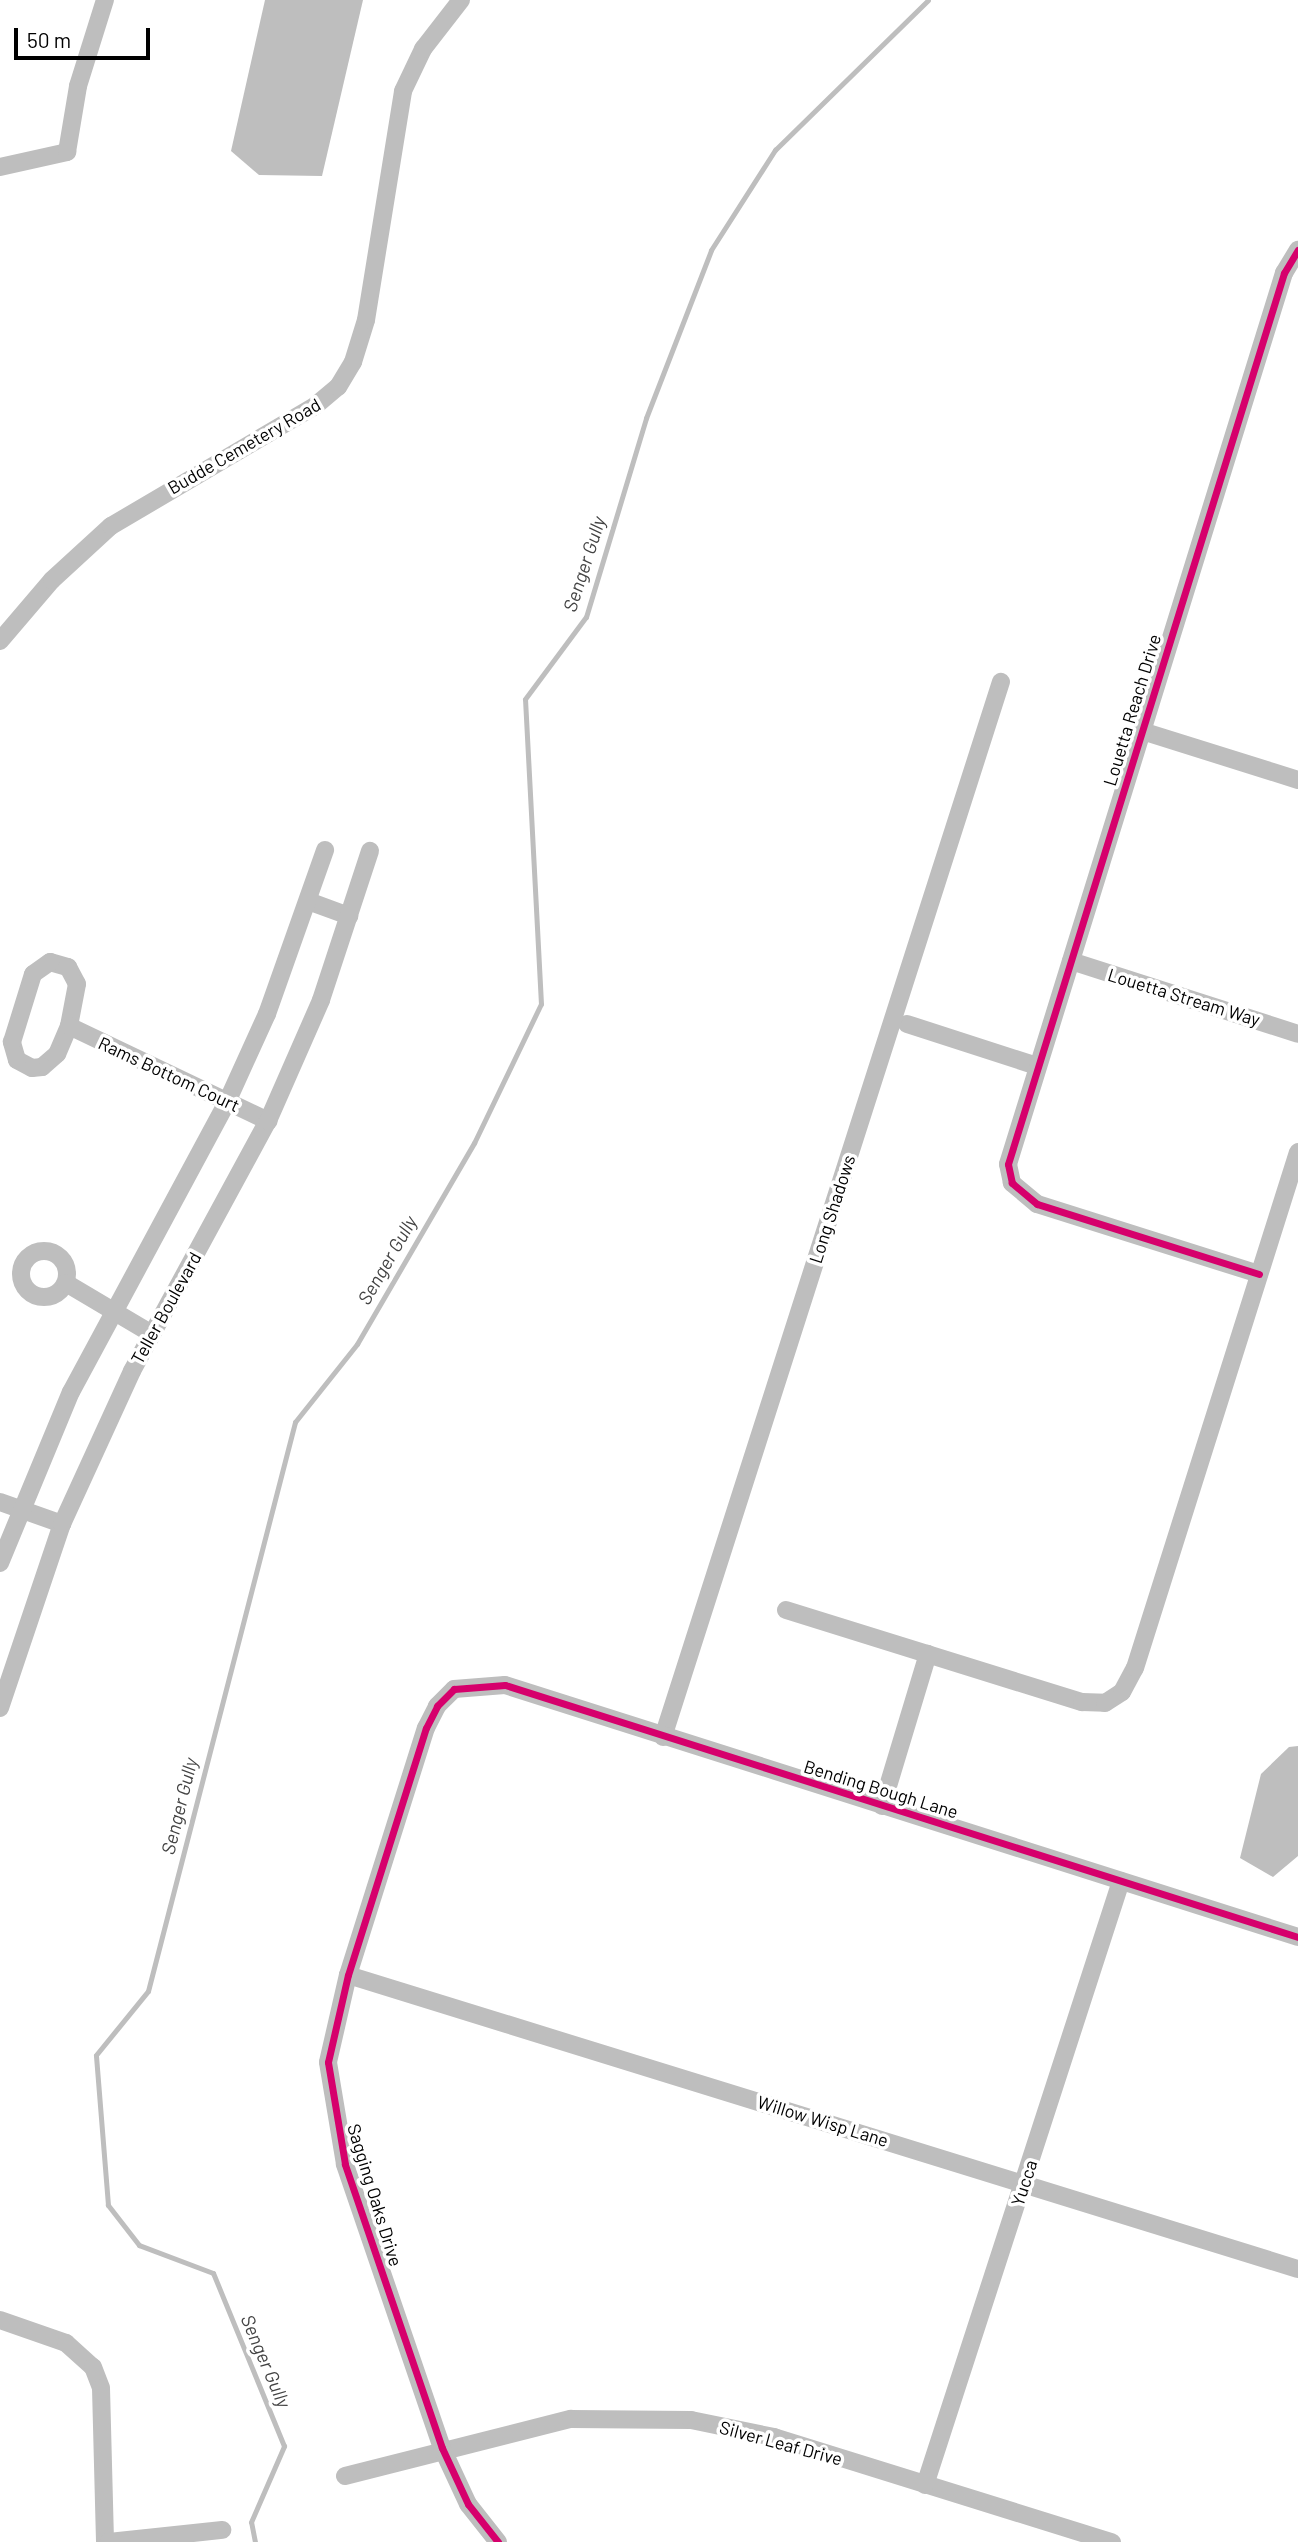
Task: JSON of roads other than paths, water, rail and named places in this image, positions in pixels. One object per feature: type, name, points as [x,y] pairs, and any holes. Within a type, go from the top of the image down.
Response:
[{"type":"street","points":[[0,167],[67,152],[78,86],[105,0]]},
{"type":"street","name":"Budde Cemetery Road","points":[[0,640],[52,580],[111,526],[315,406],[338,387],[353,362],[366,320],[403,91],[423,49],[461,0]]},
{"type":"street","name":"Louetta Reach Drive","points":[[1259,1274],[1037,1204],[1012,1183],[1010,1154],[1283,273],[1298,250]]},
{"type":"street","name":"Long Shadows","points":[[663,1737],[1001,682]]},
{"type":"street","points":[[1142,731],[1298,780]]},
{"type":"street","points":[[0,1563],[19,1509],[71,1392],[228,1102],[267,1014],[325,850]]},
{"type":"street","name":"Teller Boulevard","points":[[0,1708],[62,1524],[152,1334],[268,1121],[321,1000],[370,851]]},
{"type":"street","points":[[308,901],[349,916]]},
{"type":"street","name":"Louetta Stream Way","points":[[1070,961],[1298,1034]]},
{"type":"street","points":[[50,962],[68,967],[77,984],[69,1026],[57,1054],[42,1067],[24,1065],[12,1052],[33,974],[50,962]]},
{"type":"street","points":[[907,1024],[1037,1066]]},
{"type":"street","name":"Rams Bottom Court","points":[[69,1026],[268,1121]]},
{"type":"street","points":[[786,1610],[1082,1702],[1105,1703],[1122,1692],[1135,1668],[1298,1152]]},
{"type":"street","points":[[66,1283],[152,1334]]},
{"type":"street","points":[[0,1502],[62,1524]]},
{"type":"street","points":[[882,1806],[928,1654]]},
{"type":"street","name":"Bending Bough Lane","points":[[454,1689],[505,1685],[1298,1937]]},
{"type":"street","name":"Sagging Oaks Drive","points":[[454,1689],[437,1706],[426,1728],[348,1975],[328,2062],[336,2125],[442,2448],[468,2504],[498,2542]]},
{"type":"street","name":"Yucca","points":[[925,2484],[1121,1881]]},
{"type":"street","name":"Willow Wisp Lane","points":[[348,1975],[1298,2269]]},
{"type":"street","points":[[0,2320],[66,2343],[93,2367],[101,2388],[107,2542],[222,2530]]},
{"type":"street","name":"Silver Leaf Drive","points":[[345,2476],[442,2448],[571,2419],[691,2420],[774,2437],[1112,2542]]},
{"type":"waterway","name":"Senger Gully","points":[[255,2542],[251,2522],[284,2446],[213,2273],[139,2245],[108,2205],[96,2055],[148,1991],[295,1422],[357,1344],[474,1143],[541,1004],[525,699],[586,617],[646,418],[711,250],[775,150],[928,0]]}]
